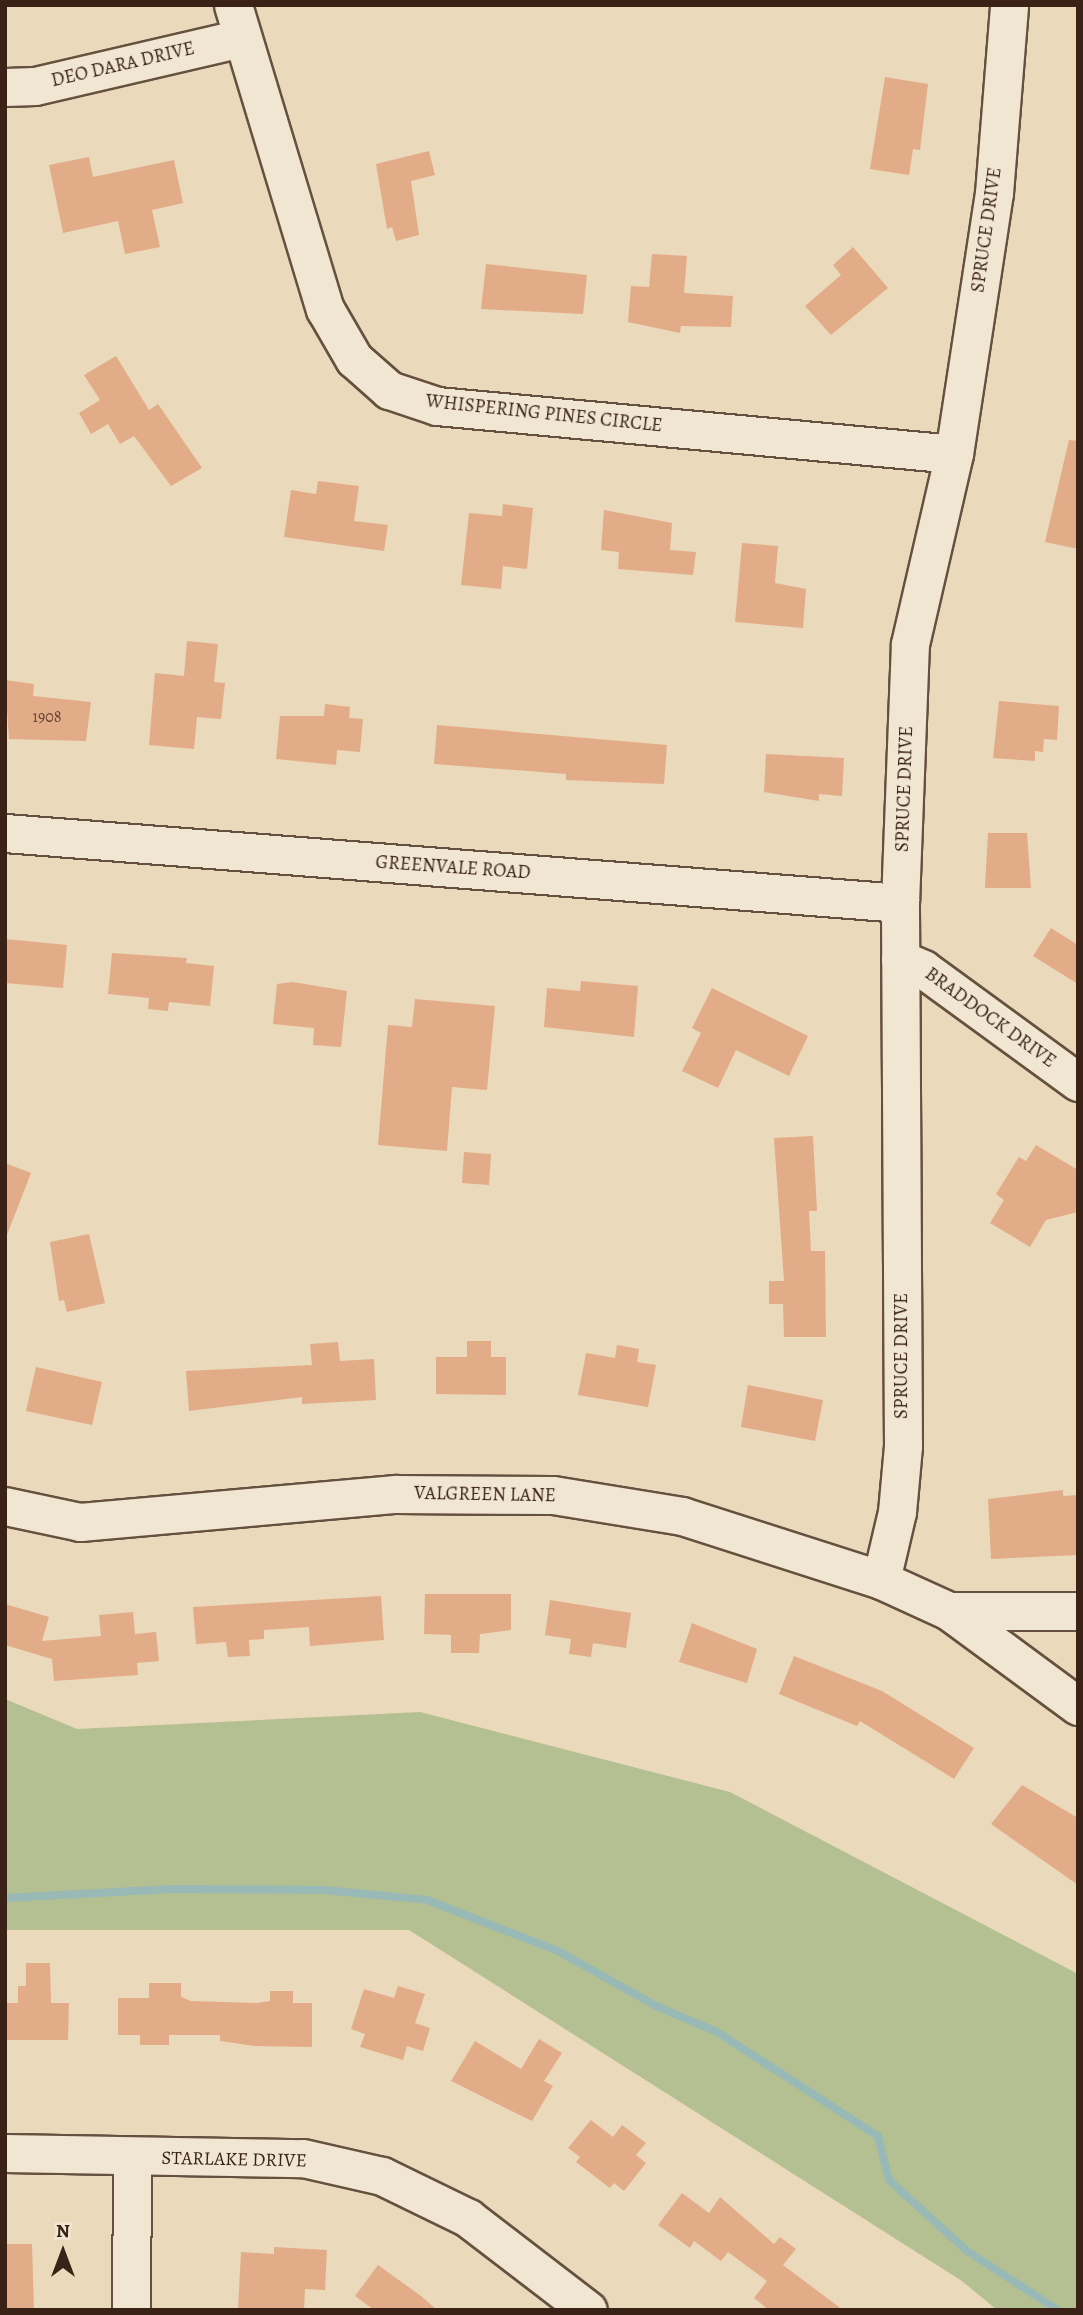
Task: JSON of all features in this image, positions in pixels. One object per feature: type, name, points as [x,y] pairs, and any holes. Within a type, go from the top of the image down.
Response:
[{"type":"street","name":"SPRUCE DRIVE","points":[[881,1580],[897,1512],[902,1446],[900,903],[910,644],[954,454],[994,192],[1009,5]]},
{"type":"street","name":"WHISPERING PINES CIRCLE","points":[[237,21],[325,309],[354,359],[389,390],[437,406],[954,454]]},
{"type":"street","name":"DEO DARA DRIVE","points":[[5,87],[36,86],[237,21]]},
{"type":"street","name":"GREENVALE ROAD","points":[[5,834],[900,903]]},
{"type":"street","name":"BRADDOCK DRIVE","points":[[900,959],[923,969],[1078,1082]]},
{"type":"street","name":"VALGREEN LANE","points":[[5,1506],[80,1522],[396,1494],[553,1495],[682,1516],[881,1580],[949,1611],[1078,1706]]},
{"type":"street","name":"VALGREEN LANE","points":[[949,1611],[1078,1611]]},
{"type":"street","name":"STARLAKE DRIVE","points":[[5,2153],[132,2158],[303,2158],[382,2176],[468,2218],[588,2310]]},
{"type":"street","points":[[131,2310],[132,2158]]},
{"type":"green space","points":[[5,1699],[77,1729],[420,1712],[730,1792],[1078,1974],[1078,2310],[997,2310],[962,2281],[409,1930],[5,1930]]},
{"type":"building","points":[[885,77],[928,84],[920,150],[913,149],[909,175],[870,169]]},
{"type":"building","points":[[429,151],[435,175],[411,181],[419,235],[396,241],[392,227],[387,229],[376,164]]},
{"type":"building","points":[[89,157],[93,177],[174,160],[183,203],[152,210],[160,247],[125,254],[118,221],[63,233],[49,165]]},
{"type":"building","points":[[853,247],[888,288],[831,335],[805,306],[841,275],[833,265]]},
{"type":"building","points":[[652,254],[687,256],[684,293],[733,296],[731,327],[681,326],[680,333],[628,322],[631,286],[649,287]]},
{"type":"building","points":[[486,264],[587,275],[583,314],[481,309]]},
{"type":"building","points":[[116,356],[149,410],[158,404],[202,468],[171,486],[134,436],[120,444],[108,424],[91,434],[79,413],[100,400],[84,375]]},
{"type":"building","points":[[1069,440],[1078,441],[1078,549],[1045,542]]},
{"type":"building","points":[[318,481],[359,486],[354,521],[388,525],[384,551],[284,537],[291,490],[316,494]]},
{"type":"building","points":[[503,504],[533,508],[527,569],[503,566],[501,589],[461,585],[469,513],[502,516]]},
{"type":"building","points":[[604,510],[672,523],[670,550],[696,552],[693,575],[618,569],[619,552],[601,550]]},
{"type":"building","points":[[742,543],[778,546],[775,583],[806,589],[803,628],[735,622]]},
{"type":"building","points":[[187,641],[218,644],[214,682],[225,683],[221,719],[197,717],[194,749],[149,745],[155,673],[184,676]]},
{"type":"building","points":[[5,680],[34,684],[33,696],[91,702],[86,741],[9,739]]},
{"type":"building","points":[[999,701],[1059,706],[1057,740],[1044,739],[1043,752],[1035,751],[1035,761],[993,758]]},
{"type":"building","points":[[325,704],[350,707],[349,718],[363,719],[360,752],[337,750],[336,765],[276,759],[280,716],[324,716]]},
{"type":"building","points":[[437,725],[667,745],[664,784],[566,780],[566,774],[434,764]]},
{"type":"building","points":[[766,754],[844,758],[842,796],[819,794],[819,801],[764,792]]},
{"type":"building","points":[[988,833],[1027,833],[1031,888],[985,888]]},
{"type":"building","points":[[1051,928],[1078,945],[1078,984],[1033,956]]},
{"type":"building","points":[[5,939],[67,945],[63,988],[5,983]]},
{"type":"building","points":[[112,953],[187,958],[186,963],[214,966],[210,1006],[169,1002],[168,1011],[148,1009],[149,998],[108,994]]},
{"type":"building","points":[[581,981],[638,986],[634,1037],[544,1027],[547,988],[580,991]]},
{"type":"building","points":[[293,982],[347,991],[341,1047],[313,1045],[314,1028],[273,1024],[277,984]]},
{"type":"building","points":[[712,988],[808,1036],[789,1076],[736,1050],[718,1088],[682,1071],[701,1033],[692,1028]]},
{"type":"building","points":[[415,999],[495,1006],[487,1090],[452,1087],[447,1151],[378,1145],[388,1025],[412,1027]]},
{"type":"building","points":[[813,1136],[817,1211],[809,1211],[811,1251],[825,1251],[826,1337],[784,1337],[783,1304],[769,1304],[769,1281],[784,1281],[774,1138]]},
{"type":"building","points":[[1036,1145],[1078,1170],[1078,1212],[1046,1220],[1030,1247],[990,1223],[1004,1200],[996,1194],[1019,1157],[1026,1161]]},
{"type":"building","points":[[464,1152],[491,1154],[489,1185],[462,1183]]},
{"type":"building","points":[[5,1163],[31,1173],[7,1235],[5,1235]]},
{"type":"building","points":[[89,1234],[105,1303],[67,1312],[64,1300],[59,1301],[50,1242]]},
{"type":"building","points":[[467,1341],[491,1341],[491,1357],[506,1357],[506,1395],[436,1394],[436,1357],[467,1357]]},
{"type":"building","points":[[338,1342],[340,1361],[374,1359],[376,1400],[302,1404],[302,1397],[189,1411],[186,1371],[312,1365],[310,1344]]},
{"type":"building","points":[[617,1345],[639,1349],[637,1362],[656,1365],[648,1407],[578,1395],[586,1353],[615,1358]]},
{"type":"building","points":[[36,1367],[102,1382],[92,1425],[26,1411]]},
{"type":"building","points":[[748,1385],[823,1400],[815,1441],[741,1427]]},
{"type":"building","points":[[1063,1490],[1063,1496],[1078,1495],[1078,1555],[991,1559],[988,1499]]},
{"type":"building","points":[[425,1594],[511,1594],[511,1630],[480,1634],[479,1653],[451,1653],[451,1635],[424,1634]]},
{"type":"building","points":[[381,1596],[384,1640],[310,1646],[309,1627],[264,1630],[264,1639],[249,1640],[250,1656],[228,1657],[226,1642],[196,1644],[193,1607]]},
{"type":"building","points":[[550,1600],[631,1613],[626,1648],[593,1643],[591,1657],[569,1654],[571,1639],[545,1635]]},
{"type":"building","points":[[5,1604],[49,1617],[42,1641],[101,1636],[99,1615],[133,1612],[135,1634],[156,1632],[159,1661],[137,1663],[138,1675],[54,1681],[52,1659],[5,1645]]},
{"type":"building","points":[[692,1623],[757,1649],[747,1683],[679,1662]]},
{"type":"building","points":[[794,1656],[882,1691],[974,1748],[954,1779],[860,1721],[857,1726],[779,1694]]},
{"type":"building","points":[[1022,1785],[1078,1818],[1078,1885],[991,1824]]},
{"type":"building","points":[[26,1963],[50,1963],[51,2003],[69,2003],[68,2040],[5,2040],[5,2003],[18,2003],[18,1986],[26,1986]]},
{"type":"building","points":[[149,1983],[181,1983],[181,1997],[191,2001],[257,2003],[270,2001],[270,1991],[293,1991],[293,2003],[312,2003],[312,2047],[254,2046],[220,2041],[220,2035],[169,2035],[169,2045],[140,2045],[140,2035],[118,2035],[118,1998],[149,1998]]},
{"type":"building","points":[[398,1986],[425,1994],[415,2023],[430,2028],[423,2051],[407,2046],[403,2060],[360,2047],[365,2034],[351,2029],[364,1989],[394,1998]]},
{"type":"building","points":[[539,2039],[562,2053],[544,2081],[553,2086],[532,2121],[451,2081],[475,2041],[521,2069]]},
{"type":"building","points":[[591,2120],[613,2137],[622,2125],[646,2143],[636,2155],[646,2163],[624,2191],[614,2183],[610,2188],[576,2162],[580,2157],[568,2148]]},
{"type":"building","points":[[682,2193],[709,2213],[720,2197],[774,2244],[780,2237],[796,2249],[783,2265],[843,2310],[769,2310],[754,2298],[767,2281],[728,2252],[721,2261],[694,2241],[690,2248],[658,2225]]},
{"type":"building","points":[[5,2244],[32,2244],[34,2310],[5,2310]]},
{"type":"building","points":[[274,2247],[327,2250],[325,2290],[305,2289],[304,2310],[238,2310],[241,2252],[274,2254]]},
{"type":"building","points":[[378,2265],[437,2310],[374,2310],[355,2296]]},
{"type":"waterway","points":[[5,1898],[171,1889],[324,1890],[427,1900],[558,1951],[656,2006],[717,2032],[878,2136],[889,2180],[967,2251],[1058,2310]]}]
